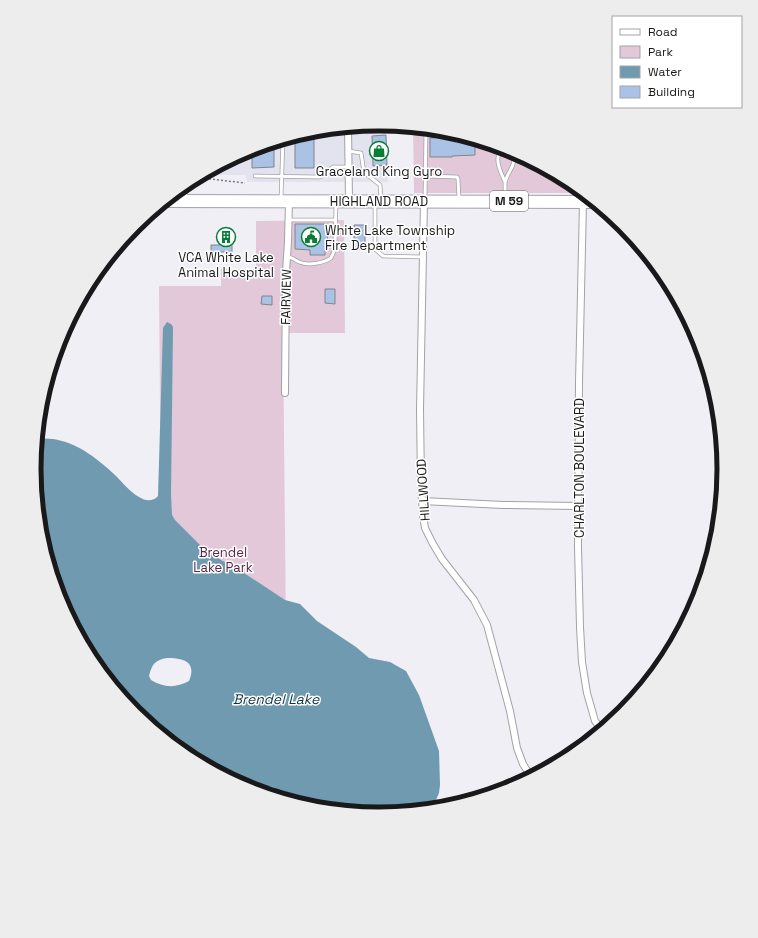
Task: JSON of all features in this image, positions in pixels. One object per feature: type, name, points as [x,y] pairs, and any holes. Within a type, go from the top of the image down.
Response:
[{"type":"highway","name":"HIGHLAND ROAD","points":[[173,201],[586,202]]},
{"type":"street","points":[[348,133],[349,201]]},
{"type":"street","name":"FAIRVIEW","points":[[285,201],[288,220],[285,393]]},
{"type":"street","name":"HILLWOOD","points":[[424,201],[420,410],[422,501],[425,528],[442,559],[474,600],[487,625],[510,711],[517,748],[522,764],[528,772]]},
{"type":"street","name":"CHARLTON BOULEVARD","points":[[589,204],[582,243],[580,286],[578,506],[580,627],[582,662],[587,693],[594,721],[598,726]]},
{"type":"street","points":[[422,501],[503,505],[578,506]]},
{"type":"lane","points":[[424,201],[426,176],[426,134]]},
{"type":"lane","points":[[283,146],[282,177],[285,201]]},
{"type":"lane","points":[[348,151],[361,153],[364,172],[380,184],[374,249],[384,256],[423,257]]},
{"type":"lane","points":[[498,153],[498,163],[505,182],[506,201]]},
{"type":"lane","points":[[505,182],[514,160]]},
{"type":"lane","points":[[255,176],[320,177],[333,167],[348,167]]},
{"type":"lane","points":[[426,176],[456,177],[458,180],[459,201]]},
{"type":"lane","points":[[185,192],[186,201]]},
{"type":"lane","points":[[287,257],[301,263],[320,263],[331,258],[335,249],[336,201]]},
{"type":"lane","points":[[288,220],[335,220]]},
{"type":"path","points":[[205,179],[245,184]]},
{"type":"shaded area","points":[[342,133],[385,134],[388,182],[247,182],[246,175],[212,175],[270,149],[313,137]]},
{"type":"green space","points":[[413,133],[445,137],[488,149],[548,176],[574,193],[414,193]]},
{"type":"green space","name":"Brendel Lake Park","points":[[344,220],[345,333],[283,333],[286,634],[162,634],[159,286],[221,286],[221,269],[256,269],[256,221]]},
{"type":"water","name":"Brendel Lake","points":[[167,322],[173,327],[172,515],[175,520],[203,548],[221,560],[241,571],[285,600],[300,604],[317,621],[356,647],[369,658],[390,662],[406,671],[419,695],[439,751],[440,785],[439,793],[435,802],[379,807],[335,804],[313,801],[280,792],[273,787],[259,785],[210,762],[191,750],[156,723],[125,692],[98,657],[86,638],[59,578],[47,535],[44,513],[41,469],[43,439],[59,440],[80,448],[90,454],[141,498],[151,500],[158,496],[163,328]],"holes":[[[167,658],[184,660],[190,665],[191,675],[189,681],[175,686],[165,686],[151,680],[149,676],[151,668],[157,661]]]},
{"type":"building","name":"Graceland King Gyro","points":[[386,135],[387,165],[373,166],[372,136]]},
{"type":"building","points":[[434,136],[445,137],[475,145],[475,155],[430,157],[430,138],[434,138]]},
{"type":"building","points":[[314,137],[314,168],[295,168],[295,142]]},
{"type":"building","points":[[274,148],[274,167],[252,168],[252,156]]},
{"type":"building","name":"White Lake Township Fire Department","points":[[295,224],[328,224],[327,249],[325,249],[325,255],[310,255],[310,250],[295,249]]},
{"type":"building","points":[[354,225],[365,225],[365,250],[354,249]]},
{"type":"building","name":"VCA White Lake Animal Hospital","points":[[232,229],[232,252],[211,252],[211,245],[220,245],[220,230]]},
{"type":"building","points":[[325,289],[335,289],[335,304],[325,303]]},
{"type":"building","points":[[262,296],[272,296],[272,305],[261,304]]},
{"type":"place","name":"Graceland King Gyro","points":[[379,151]]},
{"type":"place","name":"VCA White Lake Animal Hospital","points":[[226,237]]},
{"type":"place","name":"White Lake Township Fire Department","points":[[311,237]]}]
